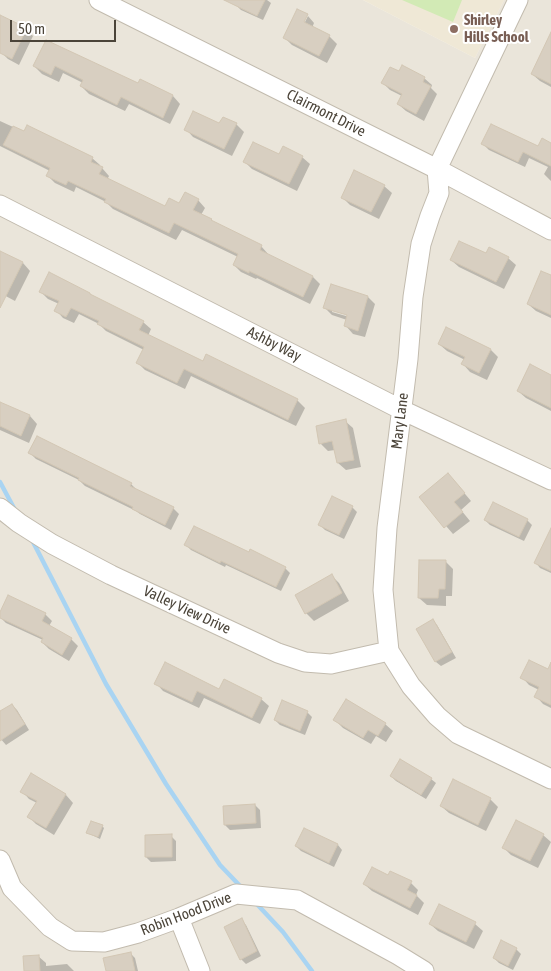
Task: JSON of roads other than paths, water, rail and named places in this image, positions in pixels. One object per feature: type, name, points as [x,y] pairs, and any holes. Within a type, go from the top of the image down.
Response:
[{"type":"street","name":"Clairmont Drive","points":[[99,0],[437,169],[551,230]]},
{"type":"street","name":"Mary Lane","points":[[518,0],[437,169],[439,193],[422,244],[413,297],[402,410],[387,528],[384,590],[389,651],[411,686],[437,716],[458,734],[551,780]]},
{"type":"street","name":"Ashby Way","points":[[0,204],[402,410],[551,480]]},
{"type":"street","name":"Valley View Drive","points":[[0,508],[19,523],[52,544],[111,575],[278,653],[305,662],[331,664],[389,651]]},
{"type":"street","name":"Robin Hood Drive","points":[[0,860],[12,888],[50,927],[72,941],[104,942],[138,933],[236,894],[297,900],[424,971]]},
{"type":"street","points":[[179,918],[200,971]]},
{"type":"waterway","points":[[0,482],[15,510]]},
{"type":"waterway","points":[[31,538],[106,684],[166,784],[220,865],[242,888]]},
{"type":"waterway","points":[[254,901],[283,932],[312,971]]},
{"type":"place","name":"Shirley Hills School","points":[[454,29]]}]
